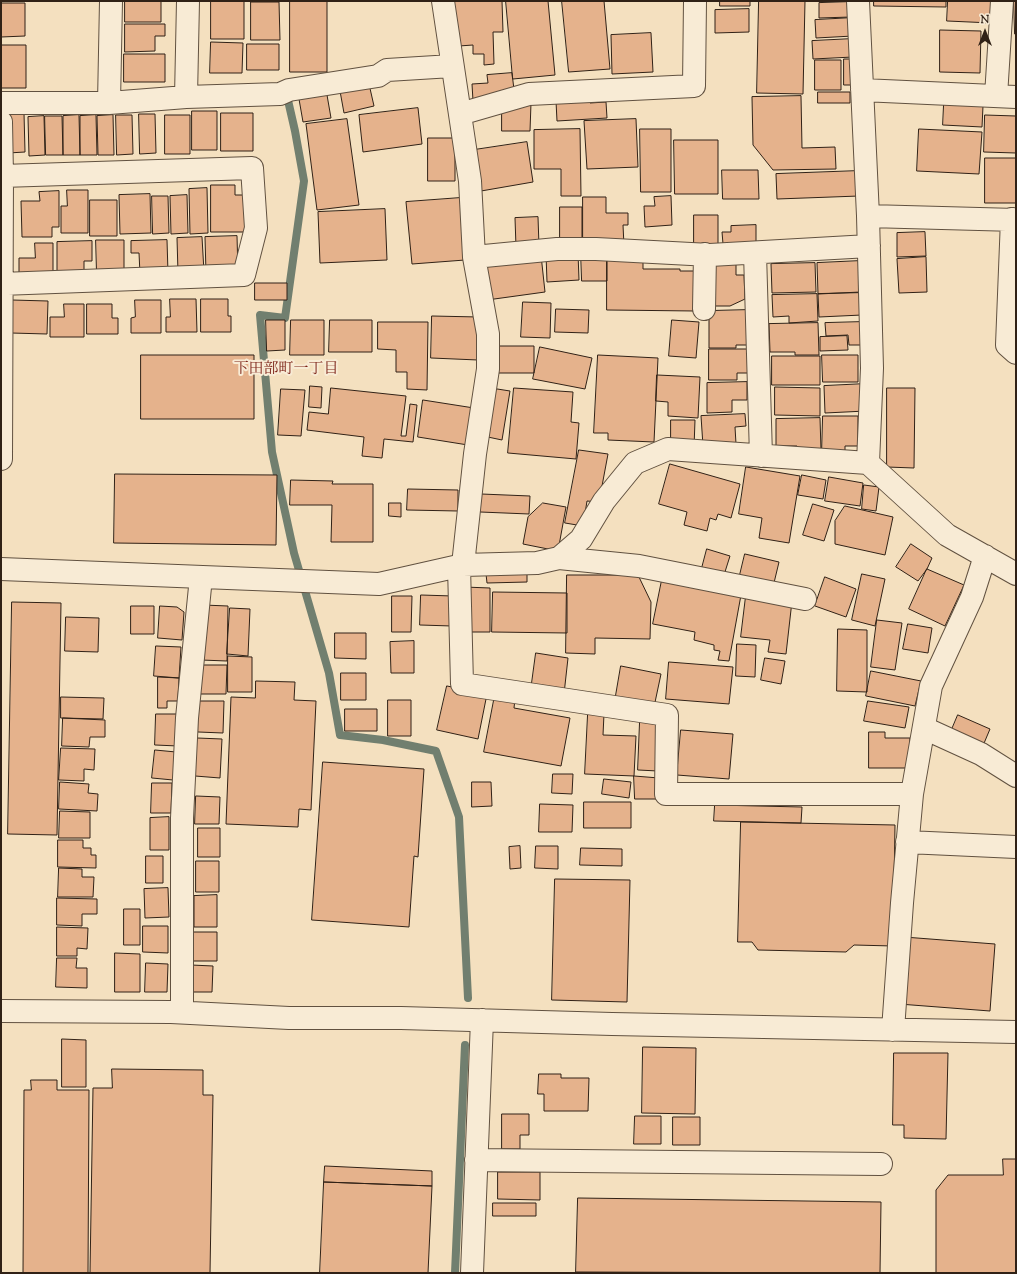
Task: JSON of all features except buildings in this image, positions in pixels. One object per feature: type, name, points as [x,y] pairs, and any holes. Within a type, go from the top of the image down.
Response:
[{"type":"street","points":[[109,103],[111,1]]},
{"type":"street","points":[[186,97],[188,1]]},
{"type":"street","points":[[443,1],[470,181],[474,257],[488,334],[488,369],[475,454],[461,565],[462,684],[667,715],[666,794],[912,794]]},
{"type":"street","points":[[460,114],[529,94],[694,86],[695,1]]},
{"type":"street","points":[[858,1],[868,216],[872,368],[868,464]]},
{"type":"street","points":[[862,90],[1006,97],[1002,1]]},
{"type":"street","points":[[1,103],[109,103],[186,97],[280,94],[289,90],[378,76],[387,70],[452,66]]},
{"type":"street","points":[[1,122],[1,459]]},
{"type":"street","points":[[2,176],[252,168],[256,228],[244,275],[2,284]]},
{"type":"street","points":[[868,216],[1014,220],[1007,344],[1016,353]]},
{"type":"street","points":[[474,257],[557,249],[596,249],[705,254],[755,253],[868,246]]},
{"type":"street","points":[[755,253],[761,456]]},
{"type":"street","points":[[704,309],[705,254]]},
{"type":"street","points":[[559,558],[581,539],[604,501],[635,463],[668,449],[868,464],[947,535],[1016,574]]},
{"type":"street","points":[[893,1030],[912,794],[931,686],[972,597],[985,556]]},
{"type":"street","points":[[1,569],[379,584],[461,565],[537,563],[559,558],[639,566],[805,599]]},
{"type":"street","points":[[182,1012],[182,818],[187,718],[201,577]]},
{"type":"street","points":[[924,728],[981,754],[1016,776]]},
{"type":"street","points":[[907,842],[1016,847]]},
{"type":"street","points":[[1,1011],[182,1012],[289,1018],[401,1018],[1016,1032]]},
{"type":"street","points":[[472,1273],[482,1020]]},
{"type":"street","points":[[476,1160],[881,1164]]},
{"type":"waterway","points":[[292,95],[287,96],[304,181],[285,318],[260,315],[272,452],[294,553],[329,673],[340,735],[383,740],[436,751],[459,817],[468,998]]},
{"type":"waterway","points":[[455,1273],[465,1045]]},
{"type":"district","name":"下田部町一丁目","points":[[286,370]]}]
